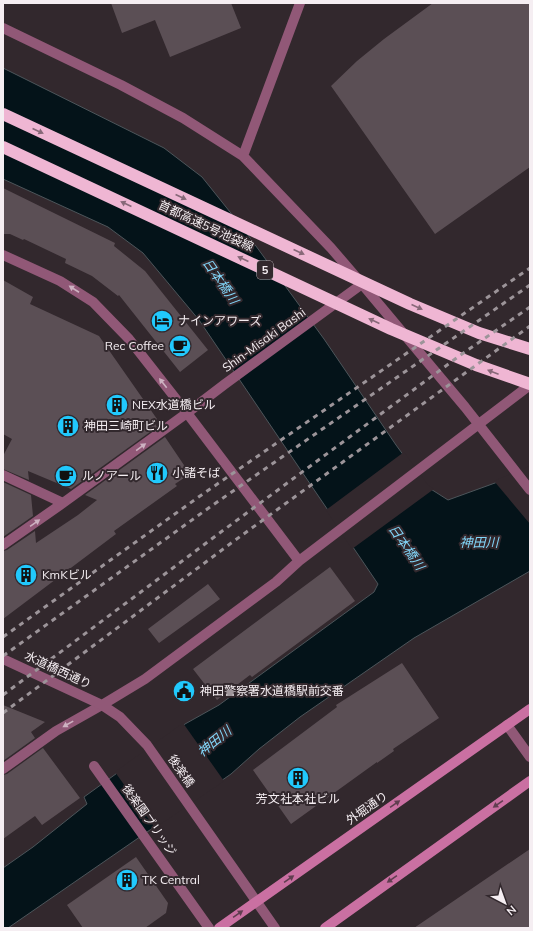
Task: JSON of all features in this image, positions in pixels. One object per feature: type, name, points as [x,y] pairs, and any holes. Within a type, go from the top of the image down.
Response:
[{"type":"highway","name":"首都高速5号池袋線","points":[[3,114],[410,304],[479,333],[530,349]]},
{"type":"highway","name":"首都高速5号池袋線","points":[[3,147],[423,343],[530,385]]},
{"type":"main road","name":"外堀通り","points":[[219,928],[530,709]]},
{"type":"main road","points":[[325,928],[530,781]]},
{"type":"street","points":[[243,156],[300,3]]},
{"type":"street","points":[[3,28],[86,68],[183,118],[243,156],[331,248],[362,284],[465,407],[530,490]]},
{"type":"street","points":[[3,255],[60,281],[93,302],[128,339],[188,413],[299,561]]},
{"type":"street","name":"Shin-Misaki Bashi","points":[[3,545],[188,413],[225,384],[362,284]]},
{"type":"street","points":[[3,769],[56,731],[145,680],[276,582],[299,561],[530,385]]},
{"type":"street","points":[[3,475],[63,503]]},
{"type":"street","name":"水道橋西通り","points":[[3,659],[102,705],[120,717],[147,745]]},
{"type":"street","points":[[507,725],[530,757]]},
{"type":"street","name":"後楽橋","points":[[147,745],[275,928]]},
{"type":"street","name":"後楽園ブリッジ","points":[[94,766],[209,928]]},
{"type":"street","points":[[144,855],[153,849]]},
{"type":"water","points":[[3,68],[164,148],[202,177],[242,227],[324,339],[396,445],[426,486],[448,500],[495,483],[530,468],[530,571],[414,638],[300,717],[259,749],[231,774],[8,928],[3,928],[3,868],[33,847],[87,804],[84,797],[185,724],[219,705],[374,592],[378,584],[199,320],[143,253],[108,227],[3,179]]},
{"type":"pier","points":[[404,452],[428,485],[434,489],[352,549],[326,510]]},
{"type":"pier","points":[[530,466],[530,524],[494,481]]},
{"type":"pier","points":[[183,723],[224,781],[155,828],[115,772]]},
{"type":"building","points":[[111,3],[231,3],[241,28],[170,57],[155,20],[122,33]]},
{"type":"building","points":[[433,3],[530,3],[530,167],[435,234],[331,86],[357,61],[384,39]]},
{"type":"building","points":[[3,188],[115,243],[114,246],[145,271],[208,350],[180,372],[119,295],[118,296],[92,276],[65,263],[66,259],[24,239],[23,240],[10,234],[3,234]]},
{"type":"building","points":[[3,280],[33,297],[30,304],[99,336],[157,419],[154,422],[157,427],[71,489],[28,471],[29,480],[3,469],[3,456],[12,439],[3,434]]},
{"type":"building","points":[[165,437],[190,474],[175,484],[177,486],[114,531],[116,534],[3,619],[3,551],[7,550],[35,531],[36,543],[78,515],[97,500],[85,495]]},
{"type":"building","points":[[3,482],[31,495],[33,516],[3,537]]},
{"type":"building","points":[[330,567],[355,601],[252,677],[250,675],[217,700],[193,669]]},
{"type":"building","points":[[208,584],[220,599],[159,643],[148,629]]},
{"type":"building","points":[[402,663],[439,718],[393,749],[394,751],[291,824],[253,770],[337,707],[336,705]]},
{"type":"building","points":[[3,705],[45,722],[31,732],[35,738],[3,761]]},
{"type":"building","points":[[43,748],[80,798],[42,825],[35,816],[3,839],[3,775],[7,774]]},
{"type":"building","points":[[530,849],[530,928],[414,928]]},
{"type":"building","name":"TK Central","points":[[136,857],[168,903],[166,913],[145,928],[83,928],[67,905]]},
{"type":"railway","points":[[3,637],[200,496],[530,268]]},
{"type":"railway","points":[[3,656],[210,507],[530,285]]},
{"type":"railway","points":[[3,695],[462,354],[530,307]]},
{"type":"railway","points":[[3,713],[234,541],[530,326]]},
{"type":"place","name":"ナインアワーズ","points":[[162,321]]},
{"type":"place","name":"Rec Coffee","points":[[180,346]]},
{"type":"place","name":"NEX水道橋ビル","points":[[117,405]]},
{"type":"place","name":"神田三崎町ビル","points":[[68,426]]},
{"type":"place","name":"小諸そば","points":[[157,473]]},
{"type":"place","name":"ルノアール","points":[[66,476]]},
{"type":"place","name":"KmKビル","points":[[26,575]]},
{"type":"place","name":"神田警察署水道橋駅前交番","points":[[184,691]]},
{"type":"place","name":"芳文社本社ビル","points":[[298,778]]},
{"type":"place","name":"TK Central","points":[[127,880]]},
{"type":"water label","name":"日本橋川","points":[[221,281]]},
{"type":"water label","name":"神田川","points":[[479,542]]},
{"type":"water label","name":"日本橋川","points":[[407,547]]},
{"type":"water label","name":"神田川","points":[[214,741]]}]
